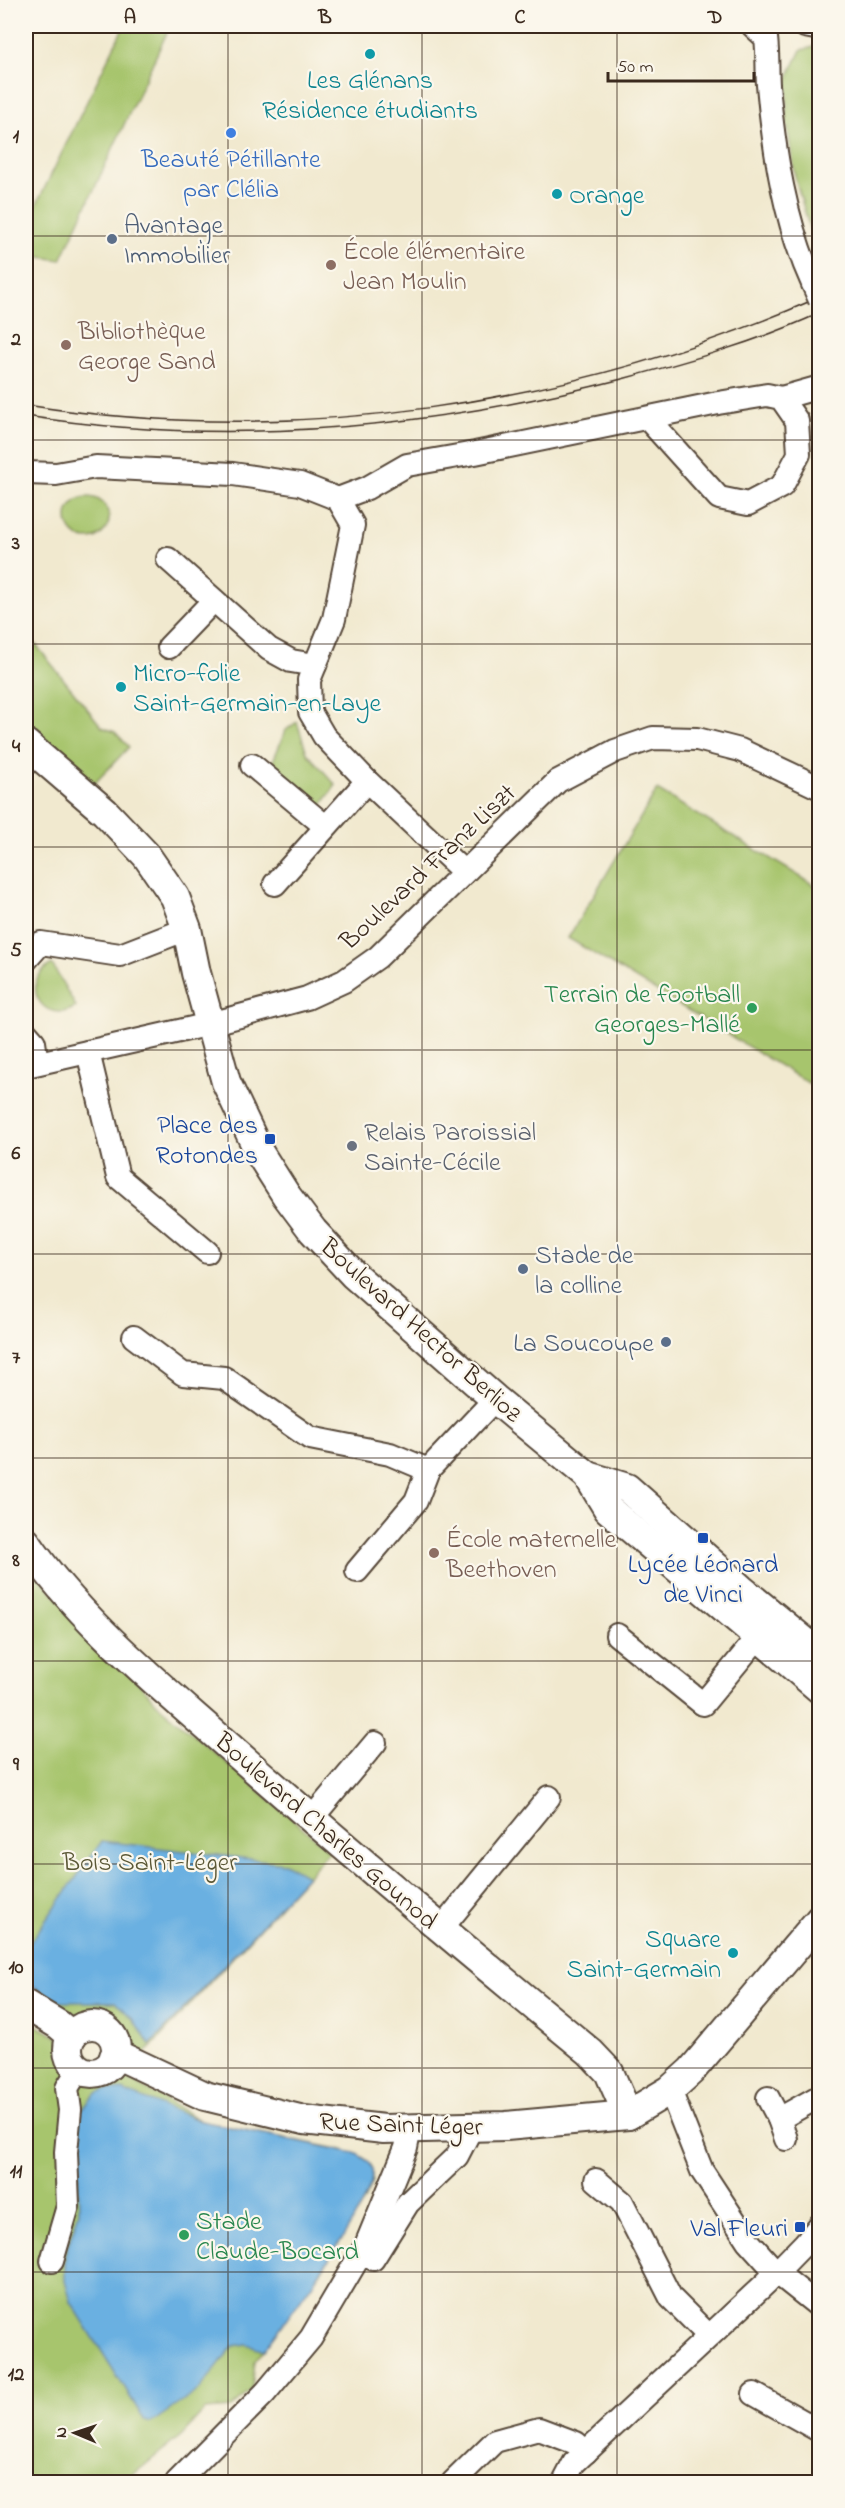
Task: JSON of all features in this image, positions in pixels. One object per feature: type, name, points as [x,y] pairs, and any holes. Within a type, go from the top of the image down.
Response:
[{"type":"street","points":[[805,26],[819,29]]},
{"type":"street","points":[[760,27],[766,38],[768,82],[780,175],[801,259],[816,292]]},
{"type":"street","points":[[338,499],[367,488],[406,465],[767,395],[780,398],[819,387]]},
{"type":"street","points":[[647,418],[719,498],[748,504],[782,486],[799,454],[797,421],[780,398]]},
{"type":"street","points":[[26,473],[56,474],[96,468],[234,474],[300,484],[338,499],[353,525],[334,619],[309,680],[310,712],[324,736],[367,781],[464,872]]},
{"type":"street","points":[[168,559],[269,649],[291,661],[315,665]]},
{"type":"street","points":[[169,647],[213,601]]},
{"type":"street","name":"Boulevard Franz Liszt","points":[[31,1064],[210,1024],[307,998],[344,981],[378,957],[558,781],[615,750],[653,738],[697,739],[740,750],[819,788]]},
{"type":"street","name":"Boulevard Hector Berlioz","points":[[26,744],[105,813],[146,855],[175,897],[186,929],[226,1082],[260,1154],[314,1231],[354,1275],[495,1399],[588,1476],[608,1509],[819,1689]]},
{"type":"street","points":[[252,765],[325,826]]},
{"type":"street","points":[[275,884],[367,781]]},
{"type":"street","points":[[26,960],[40,943],[120,955],[186,929]]},
{"type":"street","points":[[26,1033],[34,1042],[31,1064]]},
{"type":"street","points":[[88,1052],[118,1177],[207,1252]]},
{"type":"street","points":[[134,1337],[183,1374],[224,1378],[310,1438],[390,1454],[428,1470]]},
{"type":"street","points":[[357,1571],[416,1501],[428,1470],[495,1399]]},
{"type":"street","name":"Boulevard Hector Berlioz","points":[[588,1476],[627,1488],[741,1589],[819,1654]]},
{"type":"street","name":"Boulevard Charles Gounod","points":[[26,1542],[50,1577],[110,1642],[441,1929],[590,2052],[609,2072],[628,2115]]},
{"type":"street","points":[[617,1635],[703,1704],[759,1636]]},
{"type":"street","points":[[312,1818],[375,1743]]},
{"type":"street","points":[[441,1929],[549,1797]]},
{"type":"street","points":[[628,2115],[661,2095],[691,2071],[819,1919]]},
{"type":"street","points":[[26,2005],[59,2025],[72,2036]]},
{"type":"street","points":[[52,2261],[68,2206],[66,2152],[73,2079],[68,2052],[72,2036],[83,2027],[91,2025],[105,2030],[114,2042],[114,2057],[100,2072],[73,2079]]},
{"type":"street","name":"Rue Saint Léger","points":[[114,2057],[122,2057],[205,2096],[304,2121],[384,2129],[472,2127],[628,2115]]},
{"type":"street","points":[[661,2095],[709,2184],[748,2241],[776,2272],[819,2307]]},
{"type":"street","points":[[768,2098],[782,2129],[819,2096]]},
{"type":"street","points":[[365,2272],[408,2203],[458,2156],[472,2127]]},
{"type":"street","points":[[177,2482],[265,2392],[311,2338],[366,2245],[406,2148],[410,2128]]},
{"type":"street","points":[[596,2180],[622,2202],[671,2298],[708,2335]]},
{"type":"street","points":[[564,2482],[574,2463],[776,2272],[819,2225]]},
{"type":"street","points":[[754,2394],[819,2431]]},
{"type":"street","points":[[453,2482],[495,2441],[539,2429],[576,2443],[586,2452]]},
{"type":"green space","points":[[124,26],[170,26],[61,260],[26,255],[26,226]]},
{"type":"green space","points":[[820,48],[819,262],[795,177],[786,117],[788,77],[801,50]]},
{"type":"green space","points":[[88,497],[103,503],[109,518],[103,533],[88,539],[73,533],[67,518],[73,503]]},
{"type":"green space","points":[[26,638],[37,646],[102,727],[115,732],[129,747],[94,784],[26,722]]},
{"type":"green space","points":[[297,722],[307,753],[336,785],[318,810],[272,763],[286,730]]},
{"type":"green space","name":"Terrain de football Georges-Mallé","points":[[657,790],[819,888],[820,1079],[815,1087],[568,938]]},
{"type":"green space","points":[[52,964],[76,1007],[64,1012],[44,1007],[38,1000],[37,981],[42,972]]},
{"type":"green space","name":"Bois Saint-Léger","points":[[26,1564],[161,1707],[330,1851],[143,2056],[26,1983]]},
{"type":"green space","name":"Stade Claude-Bocard","points":[[26,2019],[201,2121],[343,2150],[365,2159],[372,2167],[372,2181],[364,2201],[322,2270],[255,2361],[252,2389],[232,2408],[205,2410],[182,2435],[124,2482],[26,2482]]},
{"type":"water","points":[[102,1841],[284,1863],[307,1876],[150,2045],[133,2019],[115,2002],[61,2002],[26,1982],[26,1948]]},
{"type":"water","name":"Stade Claude-Bocard","points":[[108,2089],[122,2090],[201,2121],[355,2153],[368,2161],[372,2168],[370,2184],[346,2232],[264,2350],[247,2344],[233,2346],[200,2389],[151,2423],[145,2421],[71,2302],[65,2281],[65,2254],[79,2212],[76,2117],[96,2093]]},
{"type":"tram line","points":[[26,405],[127,417],[228,421],[329,418],[430,408],[530,390],[629,366],[725,335],[820,297]]},
{"type":"tram line","points":[[26,416],[101,425],[176,430],[251,431],[326,428],[400,421],[475,410],[622,379],[747,342],[820,313]]},
{"type":"place","name":"Les Glénans Résidence étudiants","points":[[370,54]]},
{"type":"place","name":"Beauté Pétillante par Clélia","points":[[231,133]]},
{"type":"place","name":"Orange","points":[[557,194]]},
{"type":"place","name":"Avantage Immobilier","points":[[112,239]]},
{"type":"place","name":"École élémentaire Jean Moulin","points":[[331,265]]},
{"type":"place","name":"Bibliothèque George Sand","points":[[66,345]]},
{"type":"place","name":"Micro-folie Saint-Germain-en-Laye","points":[[121,687]]},
{"type":"place","name":"Terrain de football Georges-Mallé","points":[[752,1008]]},
{"type":"place","name":"Place des Rotondes","points":[[270,1139]]},
{"type":"place","name":"Relais Paroissial Sainte-Cécile","points":[[352,1146]]},
{"type":"place","name":"Stade de la colline","points":[[523,1269]]},
{"type":"place","name":"La Soucoupe","points":[[666,1342]]},
{"type":"place","name":"Lycée Léonard de Vinci","points":[[703,1538]]},
{"type":"place","name":"École maternelle Beethoven","points":[[434,1553]]},
{"type":"place","name":"Square Saint-Germain","points":[[733,1953]]},
{"type":"place","name":"Val Fleuri","points":[[800,2227]]},
{"type":"place","name":"Stade Claude-Bocard","points":[[184,2235]]}]
